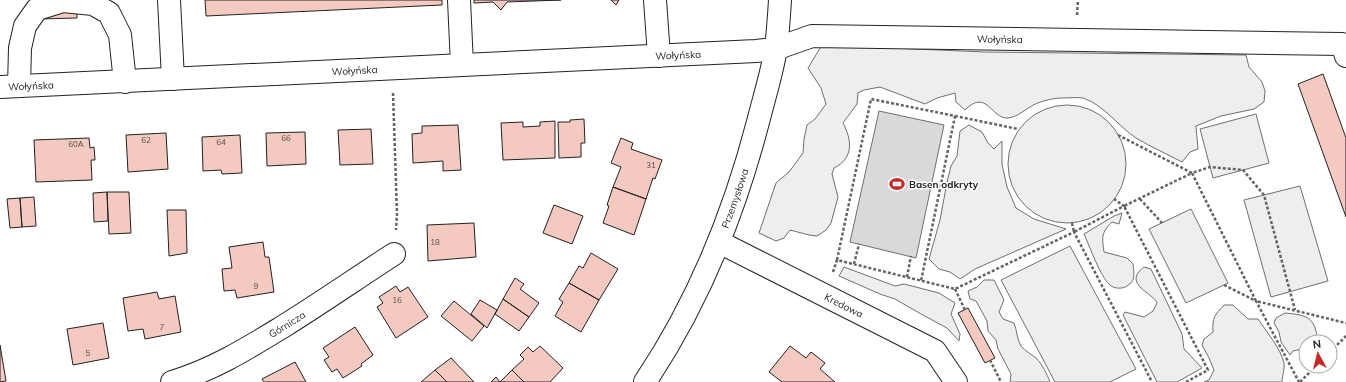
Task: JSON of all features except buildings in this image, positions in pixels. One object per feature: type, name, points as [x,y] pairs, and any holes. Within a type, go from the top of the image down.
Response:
[{"type":"street","points":[[169,0],[173,79]]},
{"type":"street","points":[[459,0],[462,65]]},
{"type":"street","points":[[655,0],[658,56]]},
{"type":"street","name":"Przemysłowa","points":[[645,382],[669,345],[719,242],[738,190],[751,148],[776,49],[780,0]]},
{"type":"street","points":[[10,87],[25,26],[37,9],[63,1],[93,2],[109,13],[120,35],[125,82]]},
{"type":"street","name":"Wołyńska","points":[[10,87],[776,49],[812,36],[1342,44],[1346,56]]},
{"type":"street","name":"Kredowa","points":[[719,242],[935,352],[956,382]]},
{"type":"street","name":"Górnicza","points":[[172,382],[189,377],[240,353],[322,302],[394,254]]},
{"type":"path","points":[[392,68],[397,214],[394,254]]},
{"type":"path","points":[[833,274],[872,99],[1018,130]]},
{"type":"path","points":[[921,281],[955,116]]},
{"type":"path","points":[[1118,134],[1192,173],[1256,301],[1300,382],[1308,374]]},
{"type":"path","points":[[837,260],[955,289],[1192,173],[1210,167],[1243,170],[1264,195],[1295,310]]},
{"type":"path","points":[[1114,198],[1124,206],[1208,370],[1186,382]]},
{"type":"path","points":[[1140,198],[1162,223]]},
{"type":"path","points":[[1072,223],[1074,232],[1152,382]]},
{"type":"path","points":[[854,264],[859,244]]},
{"type":"path","points":[[907,277],[911,256]]},
{"type":"path","points":[[1224,285],[1256,301],[1346,323]]},
{"type":"path","points":[[955,289],[965,310]]},
{"type":"path","points":[[1338,344],[1346,336]]},
{"type":"path","points":[[990,360],[1001,382]]},
{"type":"shaded area","points":[[822,45],[985,52],[1246,55],[1249,67],[1262,82],[1265,91],[1264,102],[1254,109],[1221,116],[1196,126],[1198,149],[1190,152],[1182,162],[1136,138],[1098,106],[1083,98],[1058,98],[1037,103],[1017,115],[1008,118],[1002,117],[984,103],[979,102],[972,104],[965,110],[956,102],[955,93],[937,98],[925,104],[880,87],[864,90],[858,93],[857,104],[843,123],[848,136],[849,148],[845,159],[834,168],[832,174],[838,197],[831,223],[826,230],[817,236],[790,230],[784,238],[776,241],[759,233],[776,183],[789,172],[803,153],[807,125],[815,119],[826,104],[821,88],[808,68]]},
{"type":"shaded area","points":[[1067,105],[1079,106],[1090,110],[1109,122],[1121,141],[1125,152],[1125,176],[1121,187],[1109,206],[1090,218],[1079,222],[1067,223],[1055,222],[1044,218],[1025,206],[1013,187],[1009,176],[1008,164],[1009,152],[1013,141],[1025,122],[1044,110],[1055,106]]},
{"type":"shaded area","name":"Basen odkryty","points":[[879,111],[944,125],[916,258],[850,242]]},
{"type":"shaded area","points":[[1256,114],[1269,163],[1213,178],[1200,129]]},
{"type":"shaded area","points":[[969,125],[982,132],[988,143],[994,149],[1002,141],[1002,164],[1007,187],[1016,208],[1034,219],[1066,229],[975,269],[960,279],[950,272],[939,269],[929,259],[940,220],[951,166],[957,156],[960,131]]},
{"type":"shaded area","points":[[1300,186],[1328,281],[1271,297],[1244,200]]},
{"type":"shaded area","points":[[1191,209],[1228,283],[1186,303],[1149,229]]},
{"type":"shaded area","points":[[1122,213],[1119,224],[1112,222],[1104,232],[1103,236],[1104,252],[1127,258],[1133,264],[1134,276],[1132,282],[1123,288],[1118,288],[1110,285],[1103,276],[1084,234],[1114,216]]},
{"type":"shaded area","points":[[1070,246],[1136,369],[1110,382],[1055,382],[1001,280]]},
{"type":"shaded area","points":[[844,267],[895,286],[904,284],[939,293],[955,303],[951,314],[960,334],[959,341],[947,328],[895,299],[839,276]]},
{"type":"shaded area","points":[[1144,267],[1151,269],[1182,334],[1184,349],[1202,368],[1177,382],[1157,382],[1123,315],[1125,312],[1144,317],[1153,311],[1157,303],[1137,283],[1136,279],[1138,273]]},
{"type":"shaded area","points":[[984,280],[994,280],[1004,300],[999,312],[1003,319],[1014,323],[1021,346],[1038,360],[1050,382],[1010,382],[1011,374],[998,349],[996,340],[988,331],[987,321],[976,301],[970,299],[968,291],[977,287]]},
{"type":"shaded area","points":[[1224,305],[1233,305],[1248,319],[1258,319],[1277,346],[1282,358],[1284,365],[1282,382],[1204,382],[1209,380],[1214,370],[1202,345],[1204,339],[1213,332],[1215,317]]},
{"type":"shaded area","points":[[1285,313],[1300,315],[1309,319],[1313,323],[1317,334],[1298,334],[1298,350],[1293,351],[1290,355],[1281,342],[1279,332],[1274,323],[1276,318]]},
{"type":"place","name":"Basen odkryty","points":[[897,184]]}]
